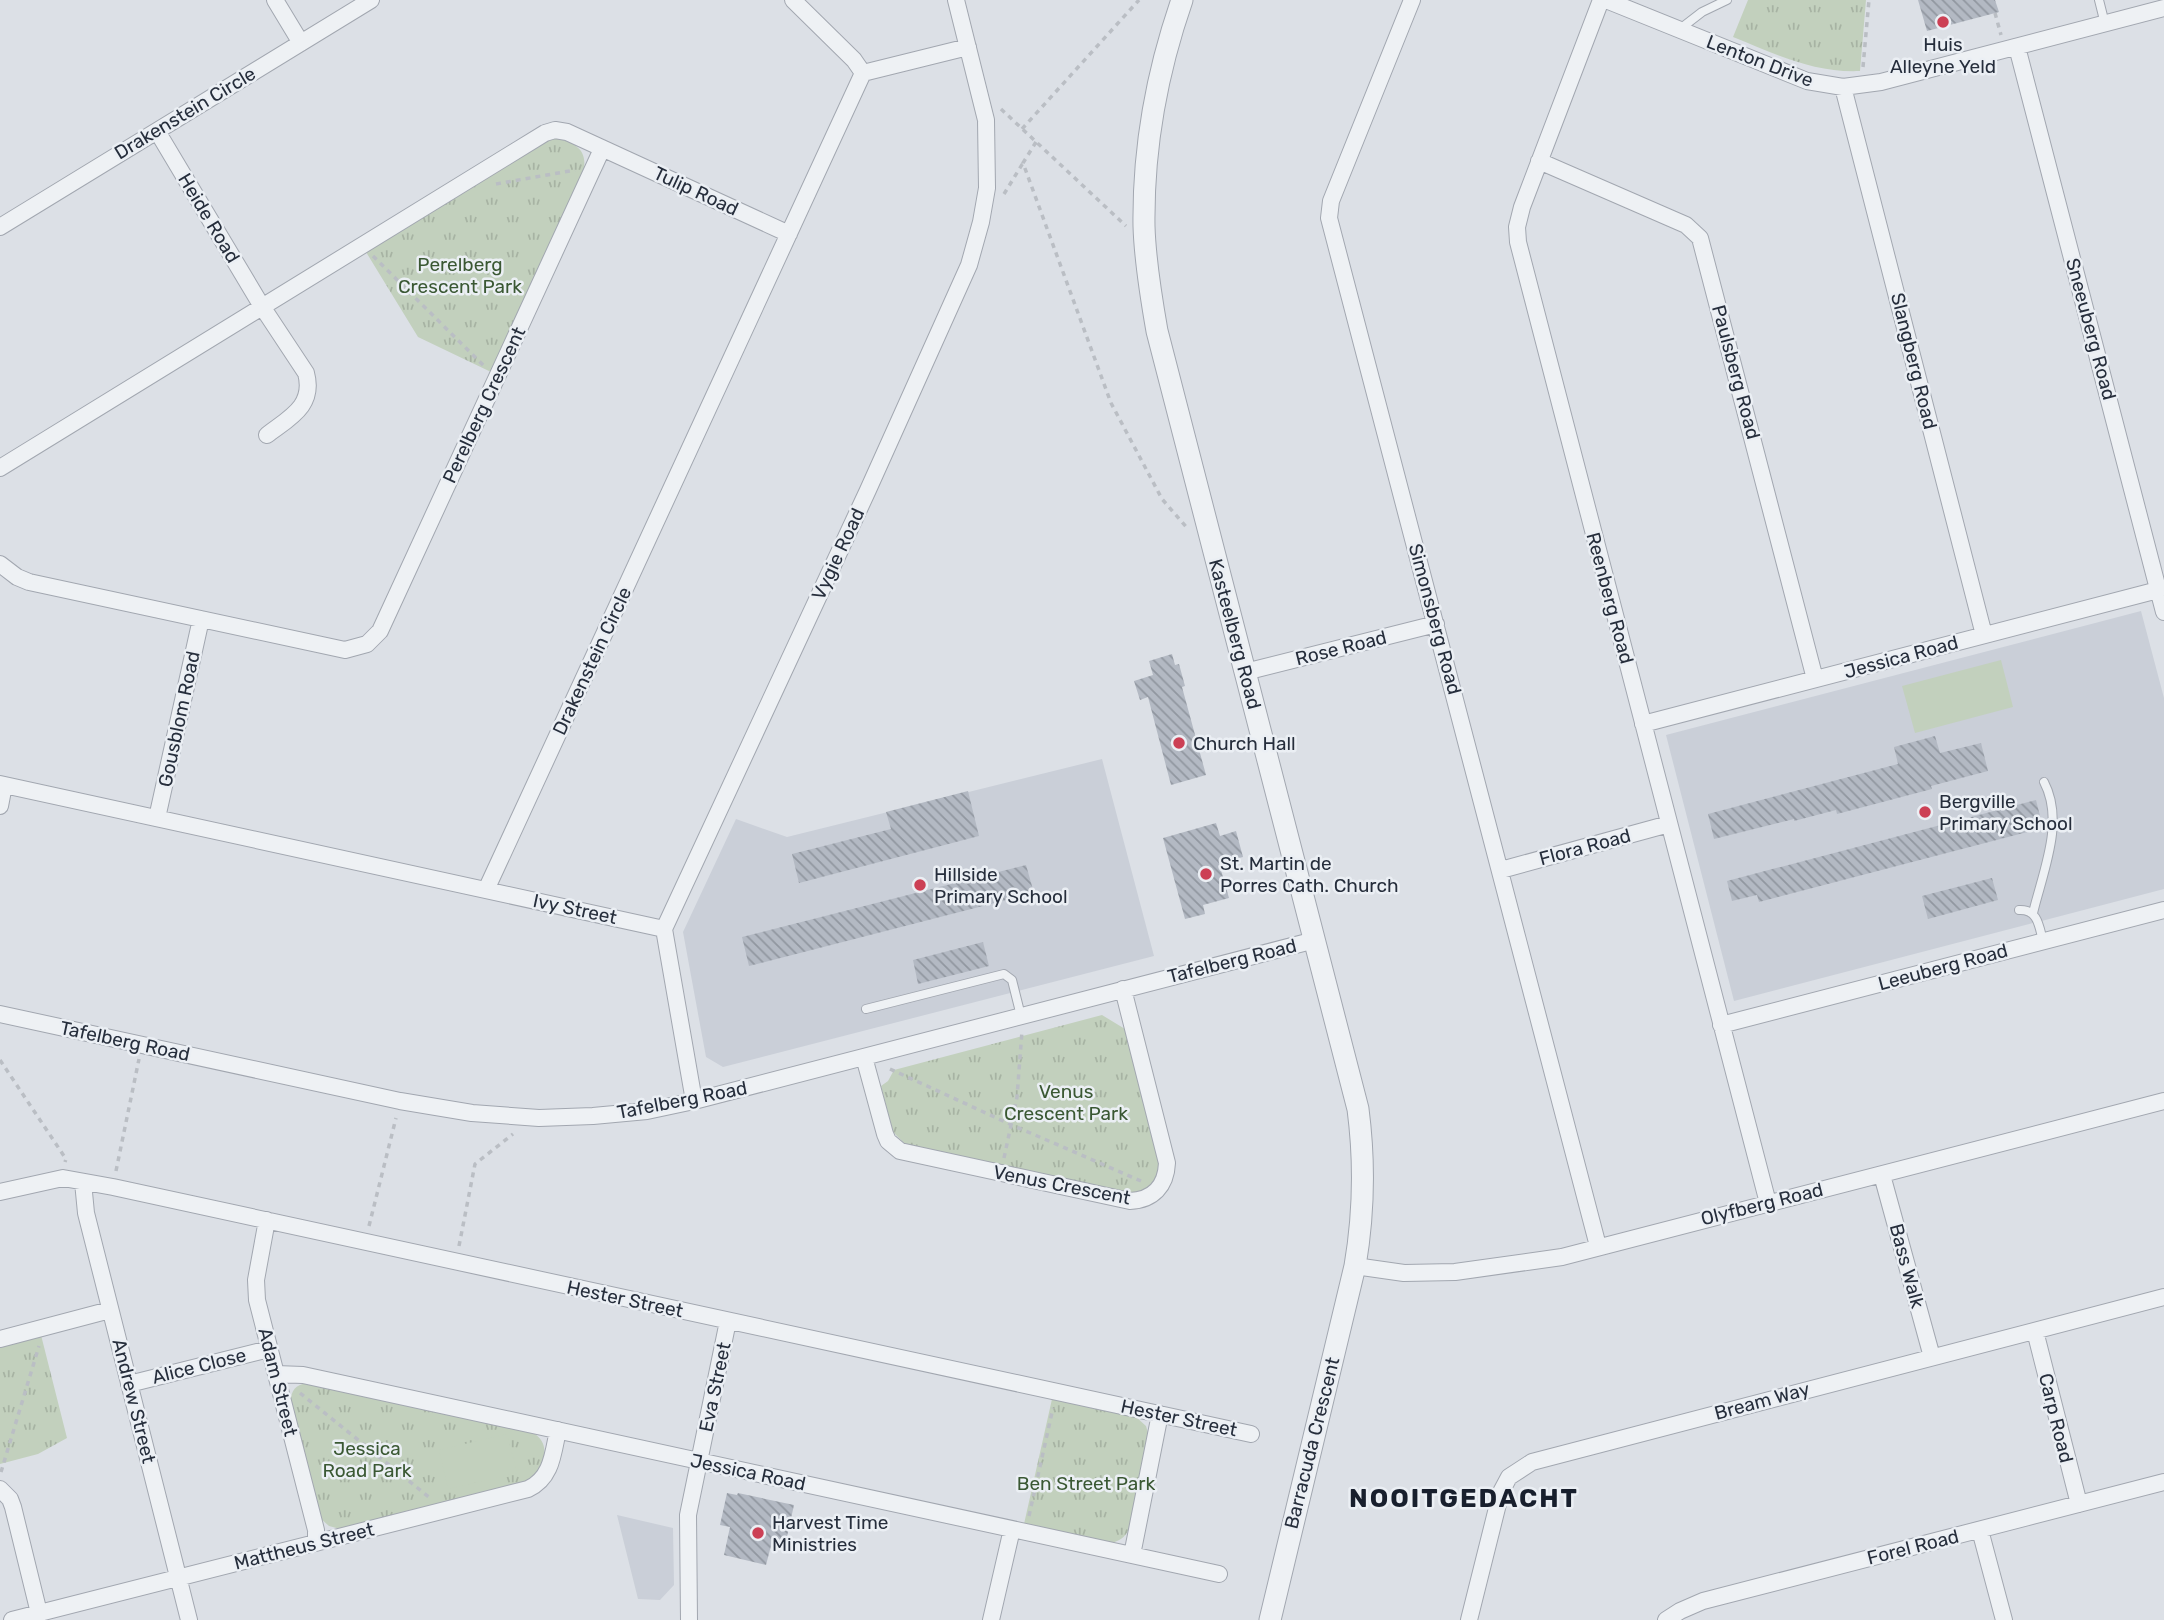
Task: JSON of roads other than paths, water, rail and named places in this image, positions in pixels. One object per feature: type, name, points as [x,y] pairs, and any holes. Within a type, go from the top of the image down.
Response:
[{"type":"street","points":[[275,0],[301,43]]},
{"type":"street","name":"Drakenstein Circle","points":[[0,227],[371,0]]},
{"type":"street","points":[[793,0],[854,60],[863,73],[968,47]]},
{"type":"street","name":"Vygie Road","points":[[664,929],[969,265],[987,188],[988,154],[986,120],[956,0]]},
{"type":"street","name":"Kasteelberg Road","points":[[1182,0],[1169,36],[1159,81],[1147,166],[1144,226],[1149,289],[1157,331],[1358,1110],[1362,1140],[1363,1202],[1355,1266]]},
{"type":"street","name":"Simonsberg Road","points":[[1412,0],[1331,201],[1329,218],[1598,1246]]},
{"type":"street","name":"Lenton Drive","points":[[1603,0],[1807,81],[1843,87],[1861,86],[2164,8]]},
{"type":"street","name":"Reenberg Road","points":[[1603,0],[1518,216],[1518,242],[1768,1203]]},
{"type":"street","name":"Sneeuberg Road","points":[[2017,47],[2164,612]]},
{"type":"street","name":"Drakenstein Circle","points":[[486,890],[863,73]]},
{"type":"street","name":"Slangberg Road","points":[[1843,87],[1984,635]]},
{"type":"street","points":[[0,468],[261,305],[545,133],[555,130],[567,132],[603,149]]},
{"type":"street","name":"Heide Road","points":[[157,131],[261,305],[306,373],[308,382],[303,408],[267,435]]},
{"type":"street","name":"Tulip Road","points":[[603,149],[789,234]]},
{"type":"street","name":"Perelberg Crescent","points":[[0,564],[29,582],[345,650],[359,648],[374,639],[603,149]]},
{"type":"street","name":"Paulsberg Road","points":[[1539,161],[1686,225],[1700,237],[1815,679]]},
{"type":"street","name":"Jessica Road","points":[[1643,724],[2158,590]]},
{"type":"street","name":"Gousblom Road","points":[[157,818],[201,619]]},
{"type":"street","name":"Rose Road","points":[[1245,672],[1436,624]]},
{"type":"street","points":[[0,806],[2,784],[486,890]]},
{"type":"street","name":"Flora Road","points":[[1501,870],[1669,824]]},
{"type":"street","name":"Ivy Street","points":[[486,890],[664,929]]},
{"type":"street","name":"Leeuberg Road","points":[[1721,1025],[2164,910]]},
{"type":"street","points":[[664,929],[694,1101]]},
{"type":"street","name":"Tafelberg Road","points":[[0,1014],[400,1101],[472,1113],[539,1118],[620,1114],[866,1065],[1021,1016],[1315,940]]},
{"type":"street","name":"Venus Crescent","points":[[866,1065],[885,1134],[893,1146],[908,1154],[1130,1201],[1146,1198],[1159,1188],[1167,1172],[1167,1163],[1123,989]]},
{"type":"street","name":"Olyfberg Road","points":[[1355,1266],[1404,1273],[1455,1272],[1562,1257],[2164,1101]]},
{"type":"street","name":"Bass Walk","points":[[1882,1175],[1932,1357]]},
{"type":"street","name":"Hester Street","points":[[0,1192],[63,1178],[113,1187],[1251,1434]]},
{"type":"street","name":"Andrew Street","points":[[83,1182],[86,1213],[189,1620]]},
{"type":"street","name":"Adam Street","points":[[267,1220],[256,1290],[316,1530],[316,1543]]},
{"type":"street","name":"Barracuda Crescent","points":[[1270,1620],[1355,1266]]},
{"type":"street","name":"Bream Way","points":[[1469,1620],[1501,1492],[1509,1477],[1532,1462],[2164,1297]]},
{"type":"street","points":[[0,1339],[110,1310]]},
{"type":"street","name":"Eva Street","points":[[689,1620],[687,1530],[728,1321]]},
{"type":"street","name":"Carp Road","points":[[2035,1331],[2079,1504]]},
{"type":"street","name":"Alice Close","points":[[129,1384],[269,1349]]},
{"type":"street","name":"Jessica Road","points":[[276,1374],[303,1375],[1219,1574]]},
{"type":"street","points":[[1132,1555],[1160,1414]]},
{"type":"street","name":"Mattheus Street","points":[[12,1620],[528,1489],[539,1484],[548,1471],[558,1430]]},
{"type":"street","name":"Forel Road","points":[[1666,1620],[1703,1601],[2164,1482]]},
{"type":"street","points":[[0,1489],[10,1499],[13,1507],[33,1616]]},
{"type":"street","points":[[990,1620],[1019,1530]]},
{"type":"street","points":[[1980,1530],[2004,1620]]},
{"type":"lane","points":[[1679,29],[1702,12],[1727,0]]},
{"type":"lane","points":[[2099,0],[2105,24]]},
{"type":"lane","points":[[2043,941],[2033,913],[2054,818],[2051,796],[2044,782]]},
{"type":"lane","points":[[2019,911],[2033,913]]},
{"type":"lane","points":[[866,1009],[1004,974],[1012,980],[1021,1016]]},
{"type":"place","name":"Huis Alleyne Yeld","points":[[1943,22]]},
{"type":"place","name":"Church Hall","points":[[1179,743]]},
{"type":"place","name":"Bergville Primary School","points":[[1925,812]]},
{"type":"place","name":"St. Martin de Porres Cath. Church","points":[[1206,874]]},
{"type":"place","name":"Hillside Primary School","points":[[920,885]]},
{"type":"place","name":"Harvest Time Ministries","points":[[758,1533]]},
{"type":"district","name":"NOOITGEDACHT","points":[[1464,1498]]},
{"type":"park label","name":"Perelberg Crescent Park","points":[[460,275]]},
{"type":"park label","name":"Venus Crescent Park","points":[[1066,1102]]},
{"type":"park label","name":"Jessica Road Park","points":[[367,1459]]},
{"type":"park label","name":"Ben Street Park","points":[[1086,1483]]}]
